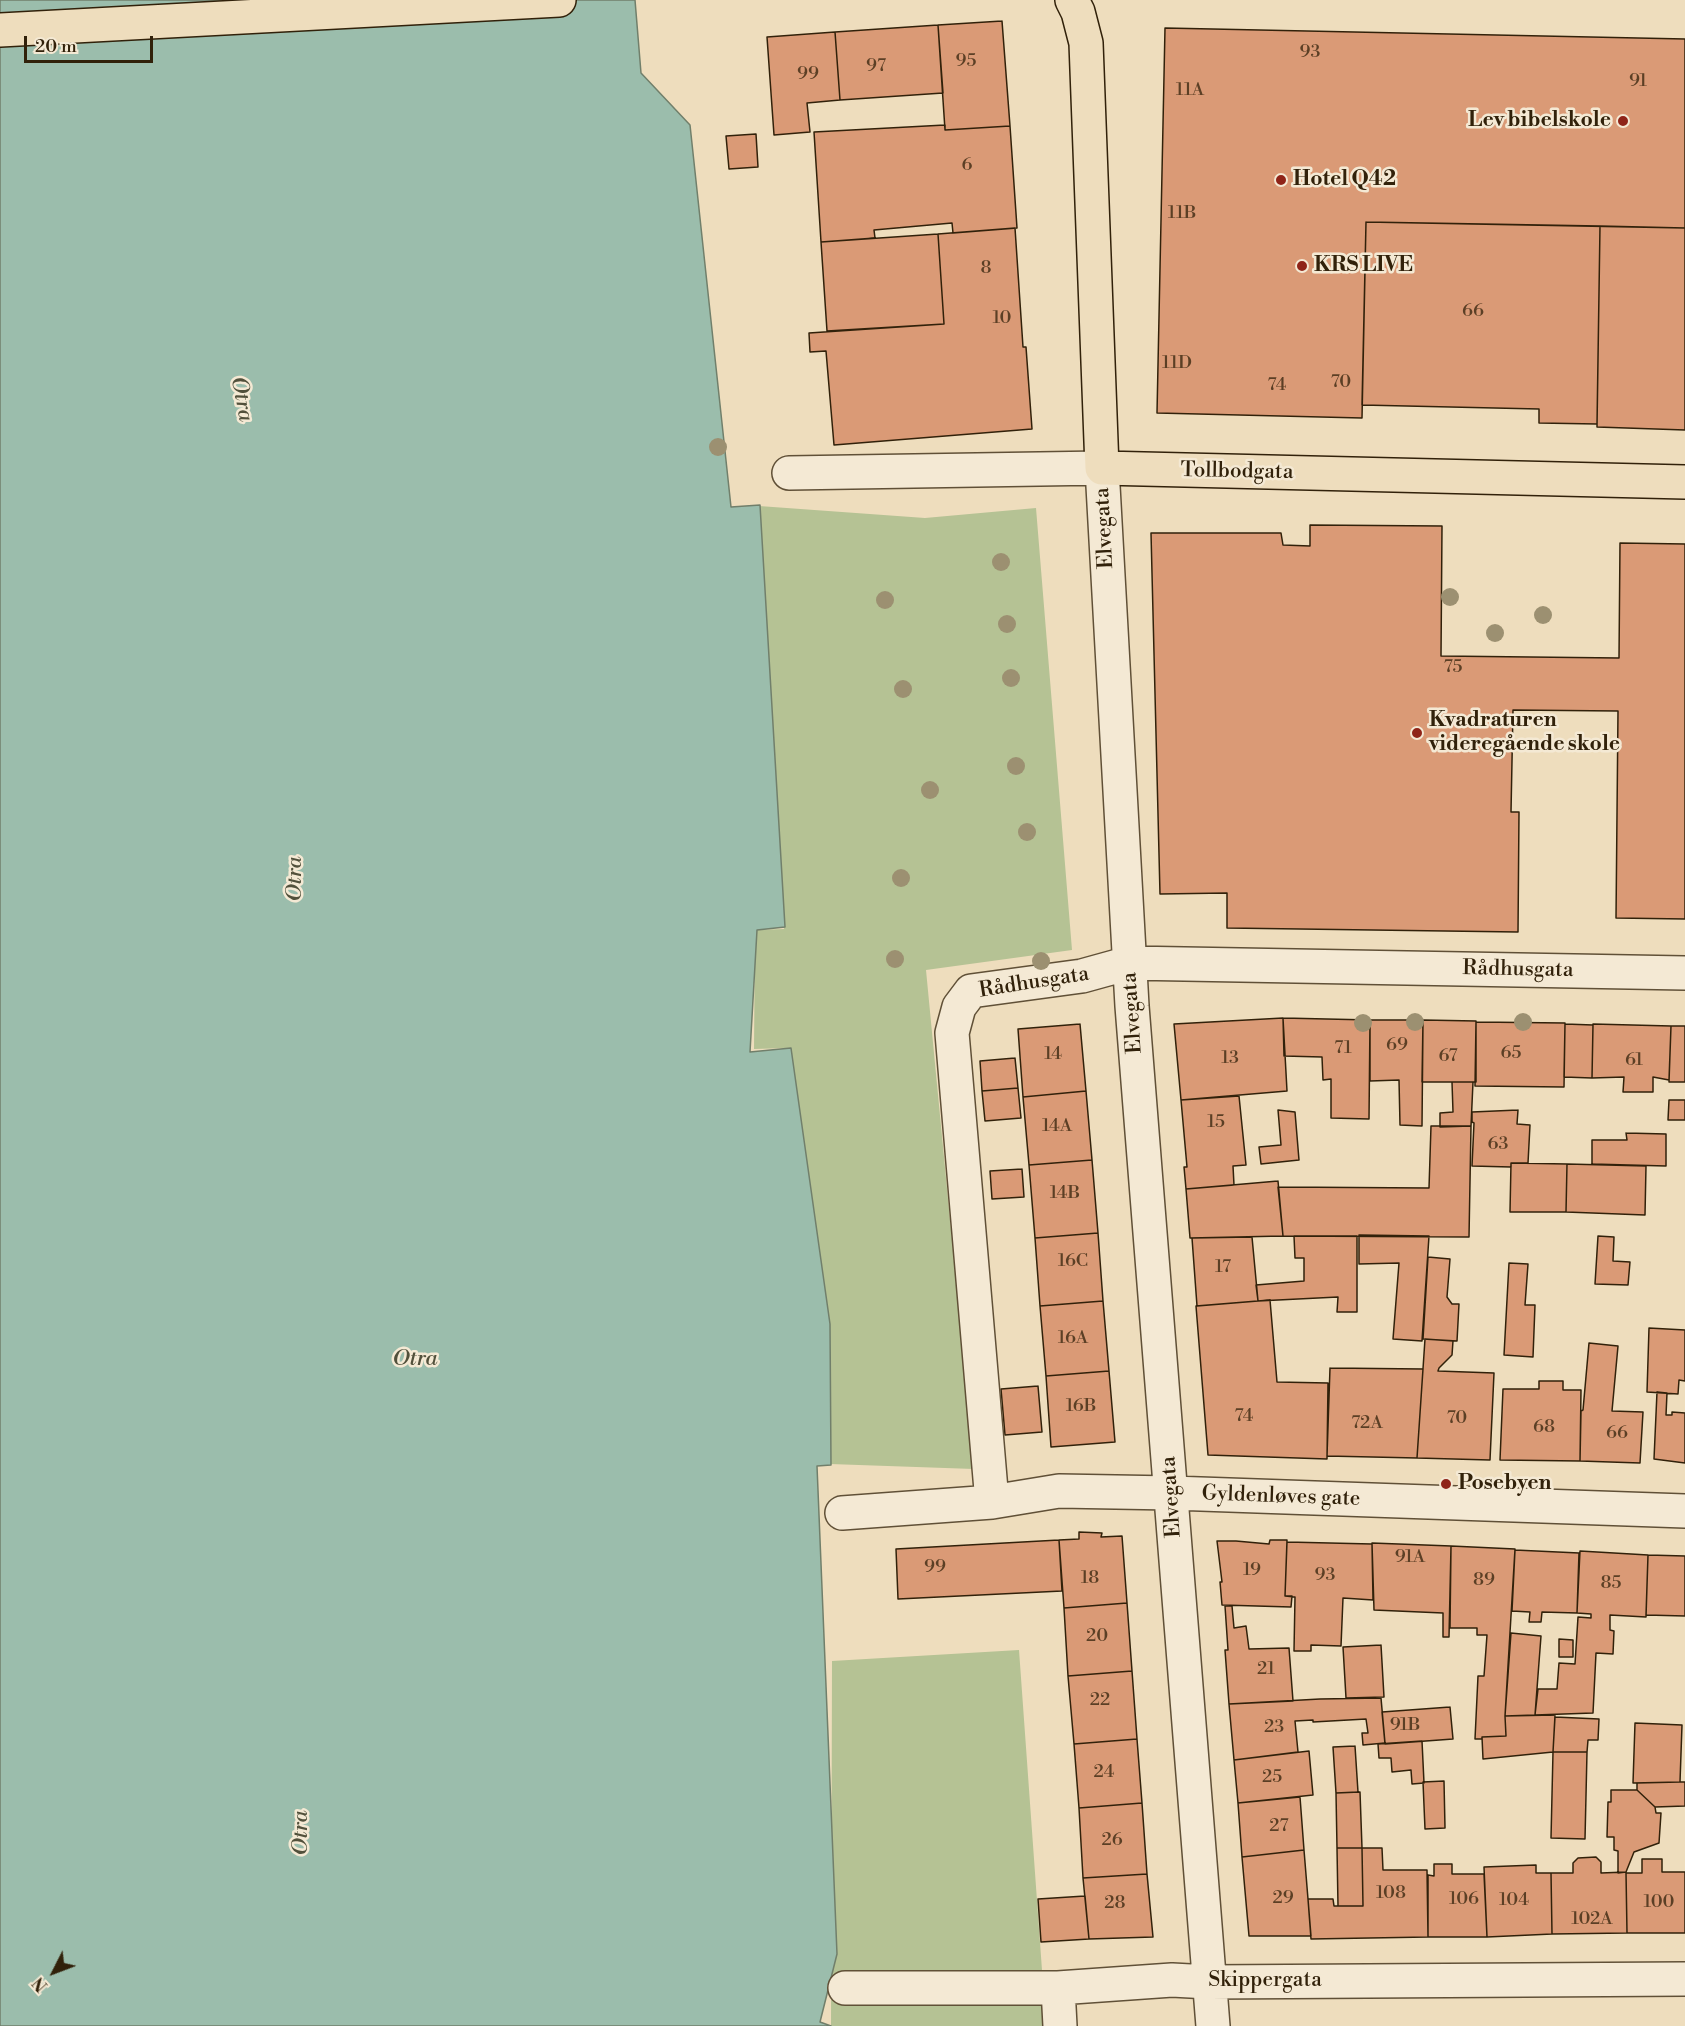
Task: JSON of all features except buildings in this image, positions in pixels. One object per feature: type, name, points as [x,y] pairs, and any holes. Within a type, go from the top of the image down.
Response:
[{"type":"main road","points":[[0,30],[559,0]]},
{"type":"main road","name":"Elvegata","points":[[1072,0],[1078,12],[1086,43],[1102,468]]},
{"type":"main road","name":"Tollbodgata","points":[[1102,468],[1685,482]]},
{"type":"street","name":"Tollbodgata","points":[[789,473],[1102,468]]},
{"type":"street","name":"Elvegata","points":[[1102,468],[1130,963],[1213,2026]]},
{"type":"street","name":"Rådhusgata","points":[[992,1502],[952,1033],[959,1007],[971,991],[1082,976],[1130,963],[1685,973]]},
{"type":"street","name":"Gyldenløves gate","points":[[842,1513],[992,1502],[1059,1491],[1685,1511]]},
{"type":"street","name":"Skippergata","points":[[845,1988],[1058,1988],[1172,1980],[1209,1982],[1685,1979]]},
{"type":"street","points":[[1058,1988],[1060,2026]]},
{"type":"shaded area","points":[[759,506],[925,518],[1036,508],[1072,950],[926,970],[974,1469],[830,1464],[789,1048],[754,1049],[755,930],[784,929]]},
{"type":"shaded area","points":[[1019,1650],[1046,2026],[831,2026],[832,1661]]},
{"type":"water","name":"Otra","points":[[0,0],[635,0],[641,73],[690,125],[731,507],[760,505],[785,927],[757,930],[750,1052],[791,1048],[830,1324],[831,1465],[817,1466],[837,1954],[820,2022],[831,2026],[0,2026]]},
{"type":"place","name":"Lev bibelskole","points":[[1623,121]]},
{"type":"place","name":"Hotel Q42","points":[[1281,180]]},
{"type":"place","name":"KRS LIVE","points":[[1302,266]]},
{"type":"place","name":"Kvadraturen videregående skole","points":[[1417,733]]},
{"type":"place","name":"Posebyen","points":[[1446,1484]]}]
